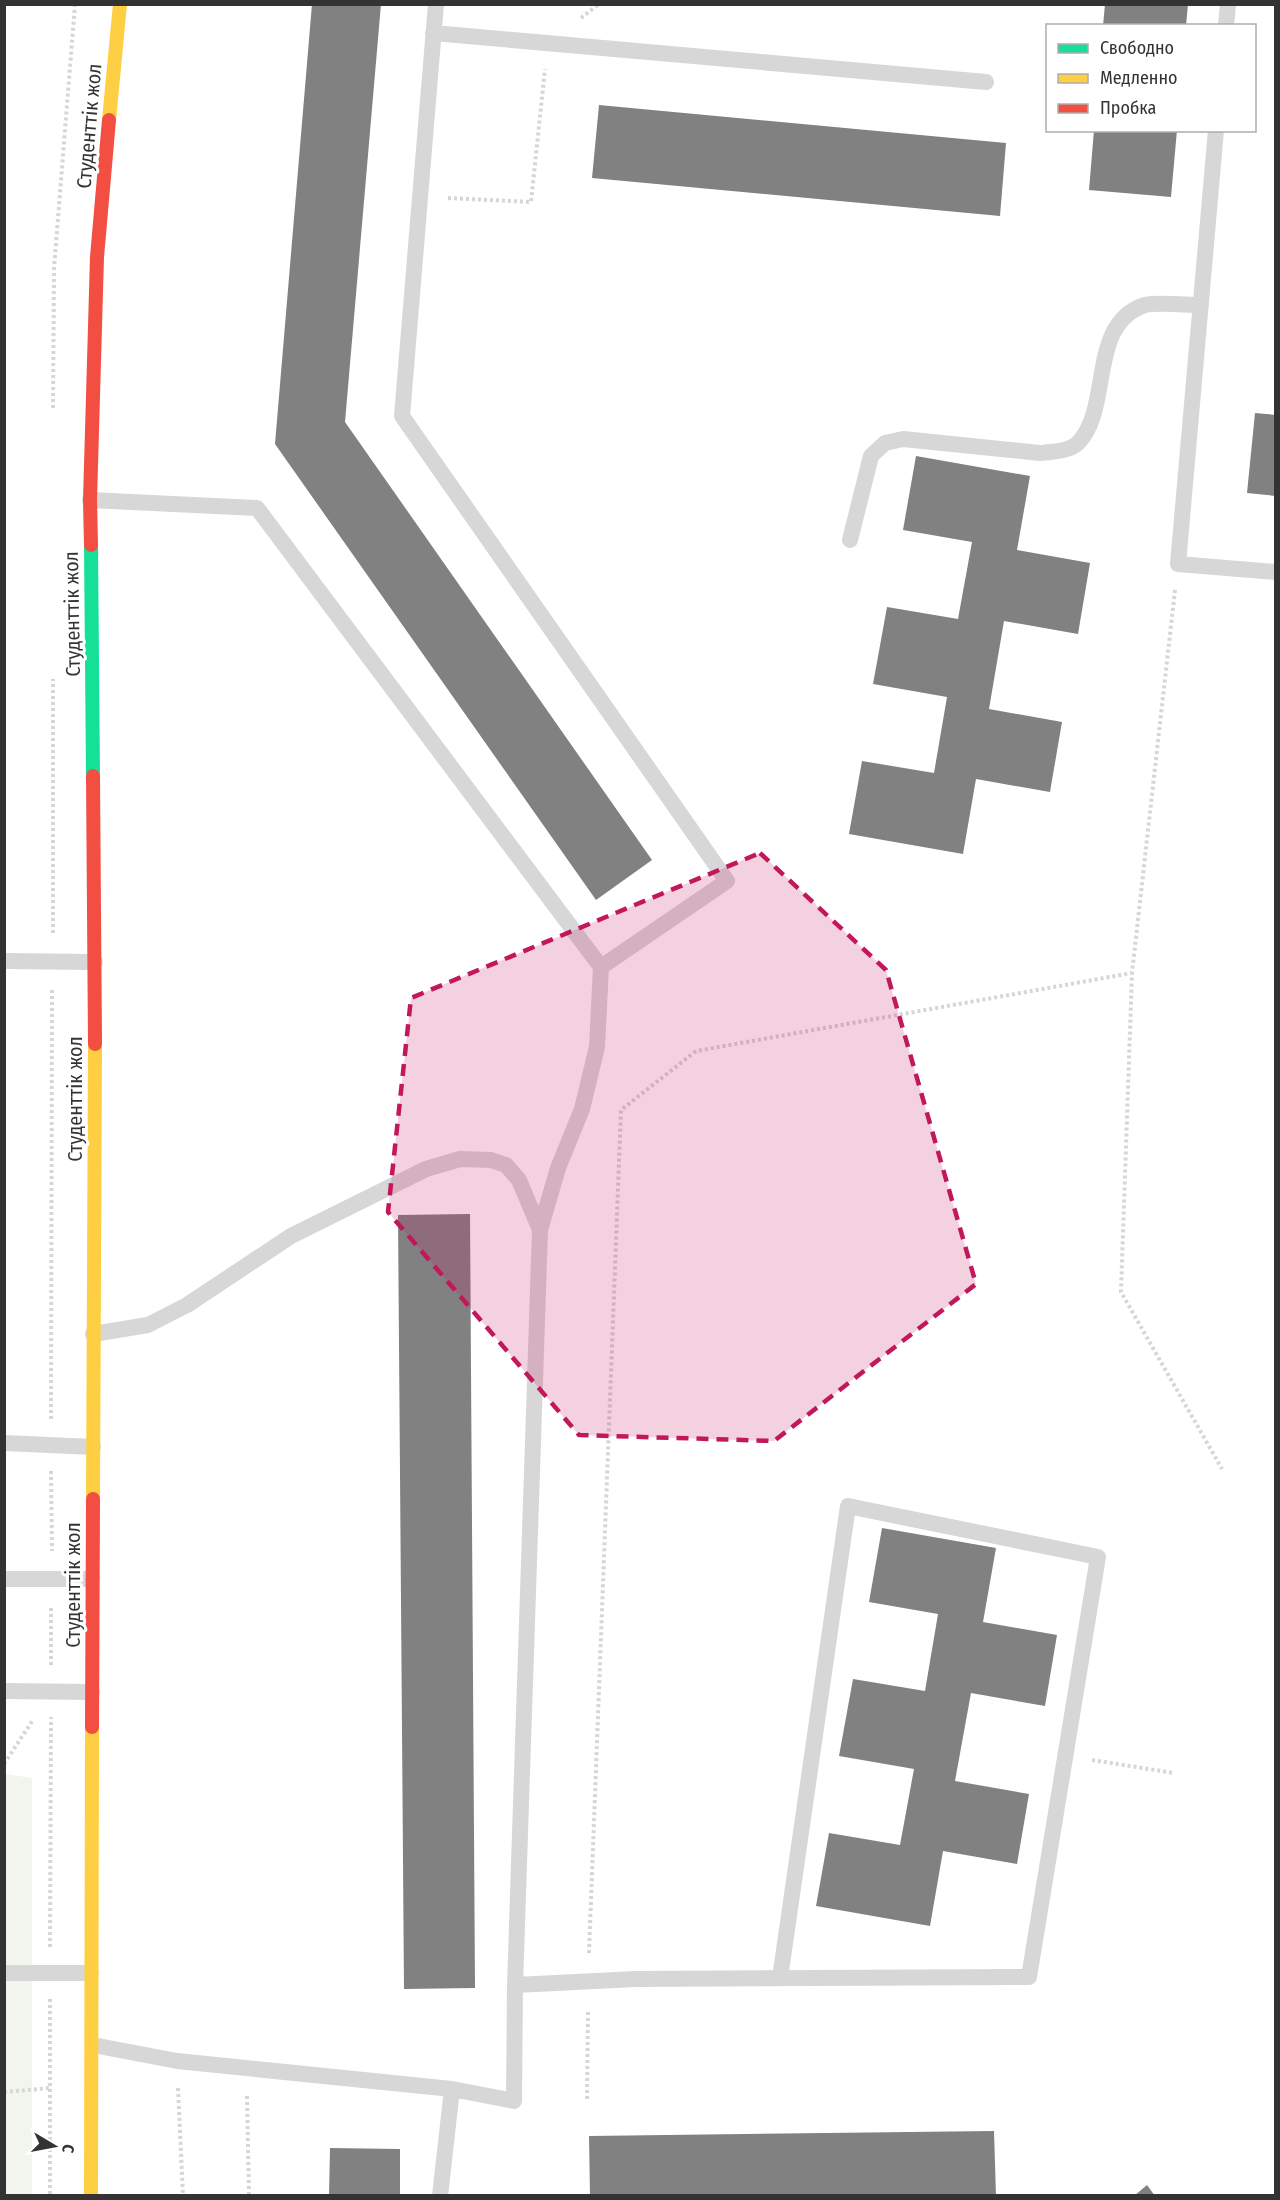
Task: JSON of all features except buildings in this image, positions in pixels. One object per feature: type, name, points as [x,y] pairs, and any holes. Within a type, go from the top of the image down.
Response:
[{"type":"street","name":"Студенттік жол","points":[[92,2196],[95,962],[90,500],[97,256],[120,4]]},
{"type":"lane","points":[[436,4],[402,416],[727,881],[601,968]]},
{"type":"lane","points":[[1226,24],[1228,4]]},
{"type":"lane","points":[[433,33],[986,82]]},
{"type":"lane","points":[[1216,132],[1178,564],[1275,572]]},
{"type":"lane","points":[[850,540],[872,456],[885,443],[903,439],[1040,453],[1063,450],[1079,443],[1091,423],[1111,334],[1129,313],[1146,304],[1201,305]]},
{"type":"lane","points":[[90,500],[257,508],[601,968],[597,1047],[582,1109],[558,1168],[540,1230],[515,1984],[514,2101],[452,2089],[177,2061],[93,2045]]},
{"type":"lane","points":[[4,961],[95,962]]},
{"type":"lane","points":[[93,1334],[148,1325],[187,1305],[291,1236],[426,1169],[460,1159],[491,1160],[506,1165],[519,1180],[540,1230]]},
{"type":"lane","points":[[4,1443],[93,1447]]},
{"type":"lane","points":[[515,1984],[780,1978],[1029,1977],[1098,1557],[848,1506],[780,1978]]},
{"type":"lane","points":[[4,1579],[92,1579]]},
{"type":"lane","points":[[4,1691],[92,1692]]},
{"type":"lane","points":[[4,1973],[91,1972]]},
{"type":"lane","points":[[440,2196],[452,2089]]},
{"type":"path","points":[[54,413],[54,269],[75,4]]},
{"type":"path","points":[[420,196],[531,202],[548,44],[599,4]]},
{"type":"path","points":[[1178,564],[1132,973],[1121,1292],[1222,1469]]},
{"type":"path","points":[[50,2196],[53,675]]},
{"type":"path","points":[[587,2099],[588,1981],[621,1110],[696,1051],[1132,973]]},
{"type":"path","points":[[4,1764],[51,1691]]},
{"type":"path","points":[[1066,1755],[1174,1773]]},
{"type":"path","points":[[177,2061],[183,2196]]},
{"type":"path","points":[[246,2068],[249,2196]]},
{"type":"path","points":[[4,2092],[50,2088]]},
{"type":"highlighted area","points":[[760,853],[886,970],[976,1284],[774,1441],[579,1435],[388,1212],[411,998]]},
{"type":"shaded area","points":[[5,1774],[32,1778],[32,2195],[5,2196]]},
{"type":"traffic: fast","points":[[91,545],[93,776]]},
{"type":"traffic: slow","points":[[109,120],[120,4]]},
{"type":"traffic: slow","points":[[93,1499],[95,1044]]},
{"type":"traffic: slow","points":[[91,2196],[92,1727]]},
{"type":"traffic: jam","points":[[91,545],[90,500],[97,257],[109,120]]},
{"type":"traffic: jam","points":[[93,776],[95,1044]]},
{"type":"traffic: jam","points":[[92,1727],[93,1499]]}]
